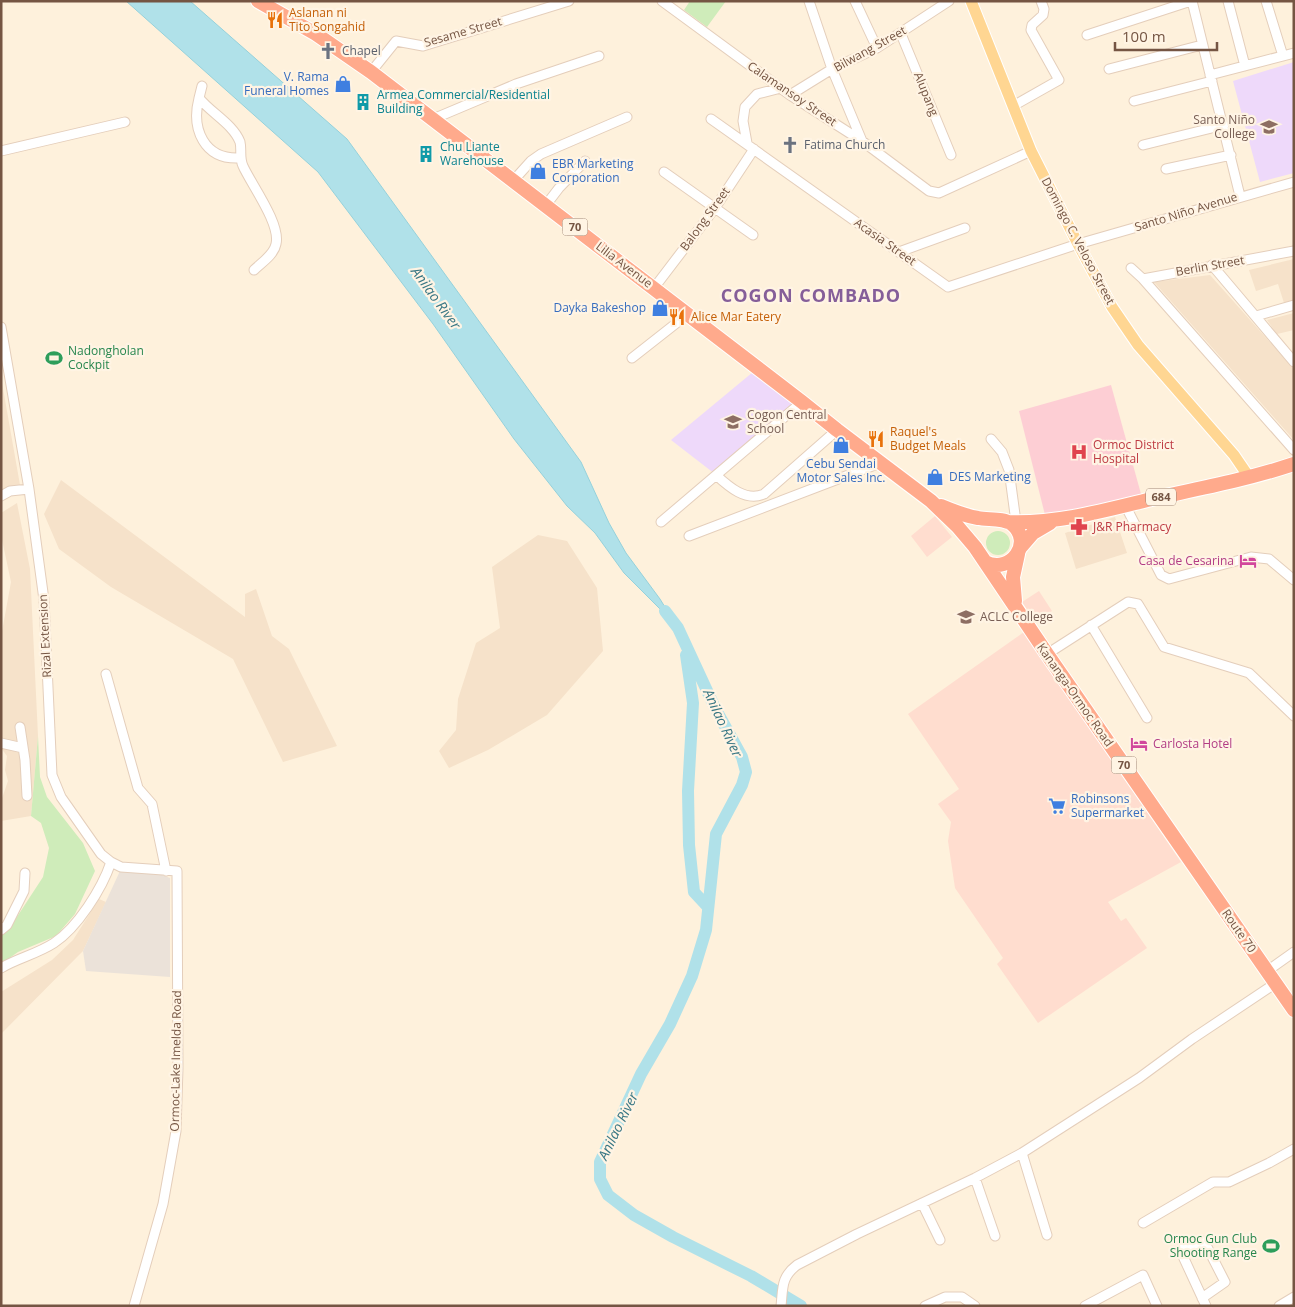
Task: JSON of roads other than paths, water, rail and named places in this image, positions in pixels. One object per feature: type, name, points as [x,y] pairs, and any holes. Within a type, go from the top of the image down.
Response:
[{"type":"highway","name":"Lilia Avenue","points":[[260,2],[316,34],[371,72],[931,501]]},
{"type":"highway","name":"684","points":[[1019,550],[1038,529],[1060,520],[1249,477],[1294,464]]},
{"type":"highway","name":"70","points":[[931,501],[966,515],[1006,521],[1013,525],[1020,536],[1012,586],[1016,607]]},
{"type":"highway","name":"70","points":[[931,501],[958,527],[985,562]]},
{"type":"highway","name":"684","points":[[1006,521],[1060,520]]},
{"type":"highway","points":[[975,547],[976,534],[979,529],[989,521],[1006,521]]},
{"type":"highway","points":[[985,562],[1000,565],[1010,561],[1019,550]]},
{"type":"highway","name":"Kananga-Ormoc Road","points":[[985,562],[1184,852]]},
{"type":"highway","name":"Route 70","points":[[1184,852],[1294,1010]]},
{"type":"main road","name":"Domingo C. Veloso Street","points":[[971,1],[1031,151],[1112,307],[1138,345],[1234,455],[1249,477]]},
{"type":"street","name":"Sesame Street","points":[[371,72],[396,41],[423,46],[569,1]]},
{"type":"street","name":"Calamansoy Street","points":[[662,1],[790,95],[862,141],[930,191],[939,193],[1031,151]]},
{"type":"street","points":[[809,1],[832,69],[862,141]]},
{"type":"street","points":[[855,1],[878,48]]},
{"type":"street","name":"Bilwang Street","points":[[790,95],[832,69],[878,48],[949,1]]},
{"type":"street","points":[[1013,106],[1059,80],[1031,30],[1032,24],[1043,16],[1044,9],[1041,1]]},
{"type":"street","points":[[1087,35],[1192,1],[1240,196]]},
{"type":"street","points":[[1228,1],[1245,66]]},
{"type":"street","points":[[1266,1],[1283,56]]},
{"type":"street","name":"Alupang","points":[[901,34],[951,155]]},
{"type":"street","points":[[1109,69],[1202,45]]},
{"type":"street","points":[[1134,102],[1245,66],[1294,53]]},
{"type":"street","points":[[432,119],[516,84],[600,56]]},
{"type":"street","points":[[202,86],[196,109],[196,126],[208,148],[223,157],[240,158]]},
{"type":"street","points":[[751,146],[743,121],[745,107],[757,94],[781,88]]},
{"type":"street","points":[[199,98],[237,136],[241,145],[240,158],[270,215],[276,245],[273,252],[254,270]]},
{"type":"street","points":[[513,181],[531,161],[541,154],[627,117]]},
{"type":"street","name":"Acasia Street","points":[[710,118],[948,288],[1078,244]]},
{"type":"street","points":[[1,151],[126,122]]},
{"type":"street","points":[[1143,145],[1224,125]]},
{"type":"street","name":"Balong Street","points":[[654,288],[715,208],[751,146]]},
{"type":"street","points":[[1166,168],[1231,155]]},
{"type":"street","points":[[546,205],[559,188],[585,161]]},
{"type":"street","points":[[664,172],[753,235]]},
{"type":"street","name":"Santo Niño Avenue","points":[[1078,244],[1294,182]]},
{"type":"street","points":[[899,252],[965,228]]},
{"type":"street","name":"Berlin Street","points":[[1143,279],[1294,251]]},
{"type":"street","points":[[1212,265],[1293,360]]},
{"type":"street","points":[[1131,268],[1143,279],[1294,450]]},
{"type":"street","points":[[1256,316],[1294,306]]},
{"type":"street","points":[[632,358],[688,314]]},
{"type":"street","name":"Rizal Extension","points":[[1,327],[29,490],[44,600],[52,775],[61,797],[102,854],[110,862]]},
{"type":"street","points":[[661,522],[802,402]]},
{"type":"street","points":[[716,475],[727,485],[751,497],[764,494],[837,430]]},
{"type":"street","points":[[991,439],[1002,452],[1009,470],[1006,521]]},
{"type":"street","points":[[689,536],[880,463]]},
{"type":"street","points":[[1,496],[10,491],[29,490]]},
{"type":"street","points":[[1125,506],[1161,575],[1169,580],[1251,558],[1269,558],[1294,580]]},
{"type":"street","points":[[1047,654],[1128,602],[1138,604],[1164,647],[1249,673],[1294,716]]},
{"type":"street","points":[[1091,626],[1147,718]]},
{"type":"street","points":[[1,968],[52,945],[68,933],[94,895],[107,873],[110,862],[121,867],[166,871],[152,804],[138,788],[106,674]]},
{"type":"street","points":[[20,727],[25,760],[27,796]]},
{"type":"street","points":[[1,743],[22,748]]},
{"type":"street","name":"Ormoc-Lake Imelda Road","points":[[134,1306],[163,1204],[176,1131],[178,1068],[176,871],[166,871]]},
{"type":"street","points":[[1,930],[7,925],[24,891],[25,873]]},
{"type":"street","points":[[1267,971],[1294,952]]},
{"type":"street","points":[[781,1306],[785,1277],[788,1272],[797,1266],[1022,1153],[1139,1078],[1192,1039],[1276,984]]},
{"type":"street","points":[[1143,1223],[1213,1182],[1229,1182],[1294,1149]]},
{"type":"street","points":[[1022,1153],[1047,1235]]},
{"type":"street","points":[[975,1178],[995,1236]]},
{"type":"street","points":[[922,1202],[940,1240]]},
{"type":"street","points":[[1204,1241],[1225,1282],[1204,1302],[1181,1252],[1181,1249],[1188,1245],[1204,1241]]},
{"type":"street","points":[[1085,1306],[1143,1275],[1157,1306]]},
{"type":"street","points":[[924,1306],[945,1296],[962,1297],[976,1306]]},
{"type":"water","points":[[126,1],[190,1],[347,139],[581,462],[609,523],[626,553],[660,599],[676,625],[624,573],[595,533],[567,506],[514,439],[433,324],[318,172]]},
{"type":"waterway","name":"Anilao River","points":[[665,611],[678,628],[715,708],[742,757],[746,772],[742,785],[716,834],[706,930],[692,976],[670,1024],[641,1074],[600,1162],[600,1179],[608,1195],[634,1215],[751,1276],[801,1306]]},
{"type":"waterway","name":"Anilao River","points":[[686,655],[693,703],[688,791],[689,845],[694,892],[707,906]]},
{"type":"place","name":"Aslanan ni Tito Songahid","points":[[275,20]]},
{"type":"place","name":"Chapel","points":[[328,51]]},
{"type":"place","name":"V. Rama Funeral Homes","points":[[343,84]]},
{"type":"place","name":"Armea Commercial/Residential Building","points":[[363,102]]},
{"type":"place","name":"Santo Niño College","points":[[1269,127]]},
{"type":"place","name":"Fatima Church","points":[[790,145]]},
{"type":"place","name":"Chu Liante Warehouse","points":[[426,154]]},
{"type":"place","name":"EBR Marketing Corporation","points":[[538,171]]},
{"type":"place","name":"Dayka Bakeshop","points":[[660,308]]},
{"type":"place","name":"Alice Mar Eatery","points":[[677,317]]},
{"type":"place","name":"Nadongholan Cockpit","points":[[54,358]]},
{"type":"place","name":"Cogon Central School","points":[[733,422]]},
{"type":"place","name":"Raquel's Budget Meals","points":[[876,439]]},
{"type":"place","name":"Cebu Sendai Motor Sales Inc.","points":[[841,445]]},
{"type":"place","name":"Ormoc District Hospital","points":[[1079,452]]},
{"type":"place","name":"DES Marketing","points":[[935,477]]},
{"type":"place","name":"J&R Pharmacy","points":[[1079,527]]},
{"type":"place","name":"Casa de Cesarina","points":[[1248,561]]},
{"type":"place","name":"ACLC College","points":[[966,617]]},
{"type":"place","name":"Carlosta Hotel","points":[[1139,744]]},
{"type":"place","name":"Robinsons Supermarket","points":[[1057,806]]},
{"type":"place","name":"Ormoc Gun Club Shooting Range","points":[[1271,1246]]},
{"type":"district","name":"COGON COMBADO","points":[[811,296]]}]
